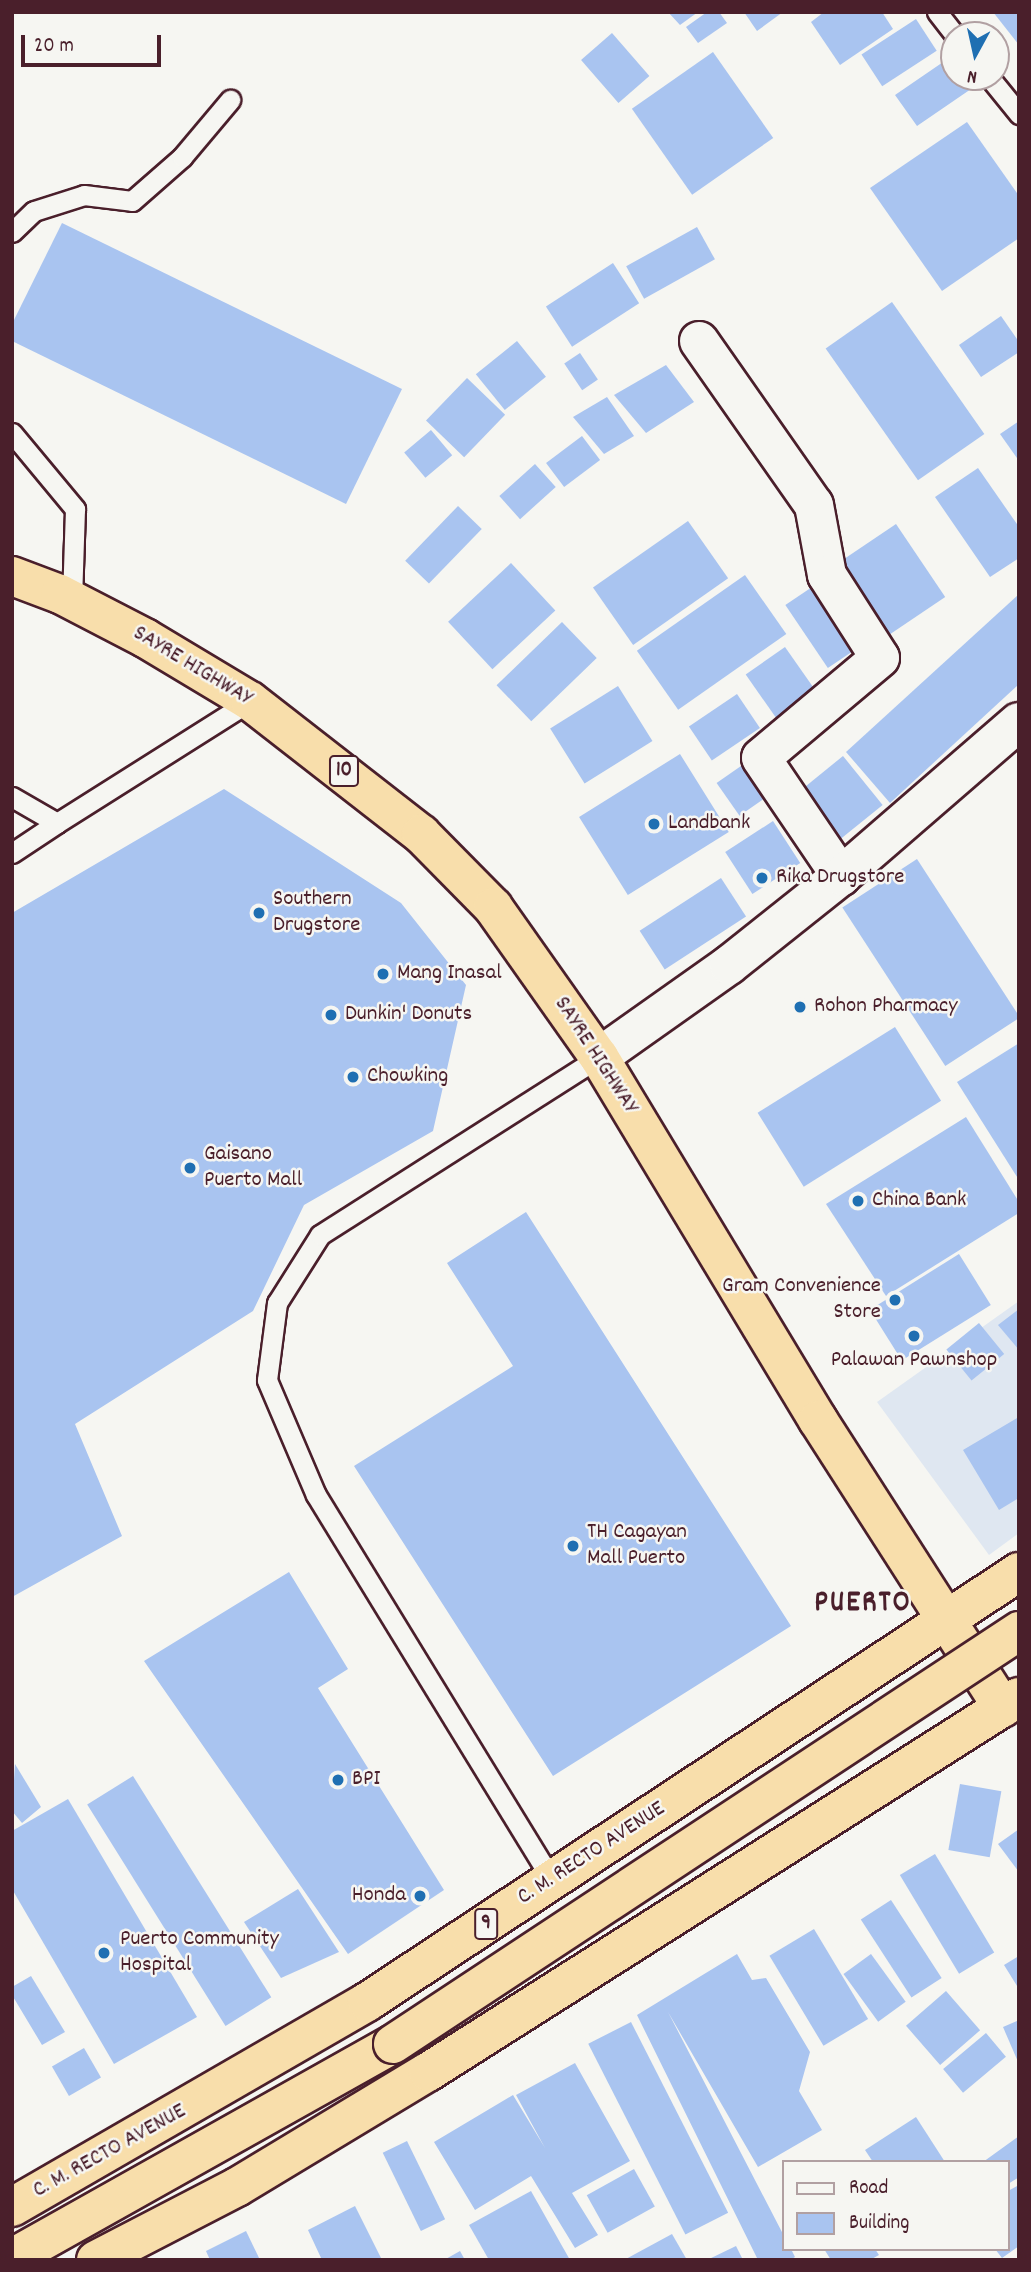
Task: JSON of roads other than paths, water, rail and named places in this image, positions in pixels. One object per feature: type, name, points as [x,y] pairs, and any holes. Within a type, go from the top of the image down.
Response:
[{"type":"highway","name":"SAYRE HIGHWAY","points":[[12,576],[72,600],[250,701],[351,777],[460,869],[493,906],[599,1057],[818,1420],[947,1620],[1011,1702]]},
{"type":"highway","name":"C. M. RECTO AVENUE","points":[[12,2207],[368,2002],[1019,1572]]},
{"type":"highway","name":"C. M. RECTO AVENUE","points":[[12,2258],[393,2044],[1019,1630]]},
{"type":"highway","points":[[96,2260],[237,2187],[428,2072],[1011,1702]]},
{"type":"street","points":[[699,341],[814,505],[827,575],[880,658],[761,758],[841,876]]},
{"type":"street","points":[[599,1057],[729,965],[841,876],[1019,722]]},
{"type":"lane","points":[[1000,91],[1019,114]]},
{"type":"lane","points":[[12,232],[34,211],[84,195],[132,201],[182,157],[230,100]]},
{"type":"lane","points":[[12,433],[75,509],[72,600]]},
{"type":"lane","points":[[12,853],[250,701]]},
{"type":"lane","points":[[12,797],[57,824]]},
{"type":"lane","points":[[552,1880],[316,1495],[267,1380],[277,1303],[320,1235],[599,1057]]},
{"type":"place","name":"Landbank","points":[[654,824]]},
{"type":"place","name":"Rika Drugstore","points":[[762,878]]},
{"type":"place","name":"Southern Drugstore","points":[[259,913]]},
{"type":"place","name":"Mang Inasal","points":[[383,974]]},
{"type":"place","name":"Rohon Pharmacy","points":[[800,1007]]},
{"type":"place","name":"Dunkin' Donuts","points":[[331,1015]]},
{"type":"place","name":"Chowking","points":[[353,1077]]},
{"type":"place","name":"Gaisano Puerto Mall","points":[[190,1168]]},
{"type":"place","name":"China Bank","points":[[858,1201]]},
{"type":"place","name":"Gram Convenience Store","points":[[895,1300]]},
{"type":"place","name":"Palawan Pawnshop","points":[[914,1336]]},
{"type":"place","name":"TH Cagayan Mall Puerto","points":[[573,1546]]},
{"type":"place","name":"BPI","points":[[338,1780]]},
{"type":"place","name":"Honda","points":[[420,1896]]},
{"type":"place","name":"Puerto Community Hospital","points":[[104,1953]]},
{"type":"district","name":"PUERTO","points":[[863,1605]]}]
